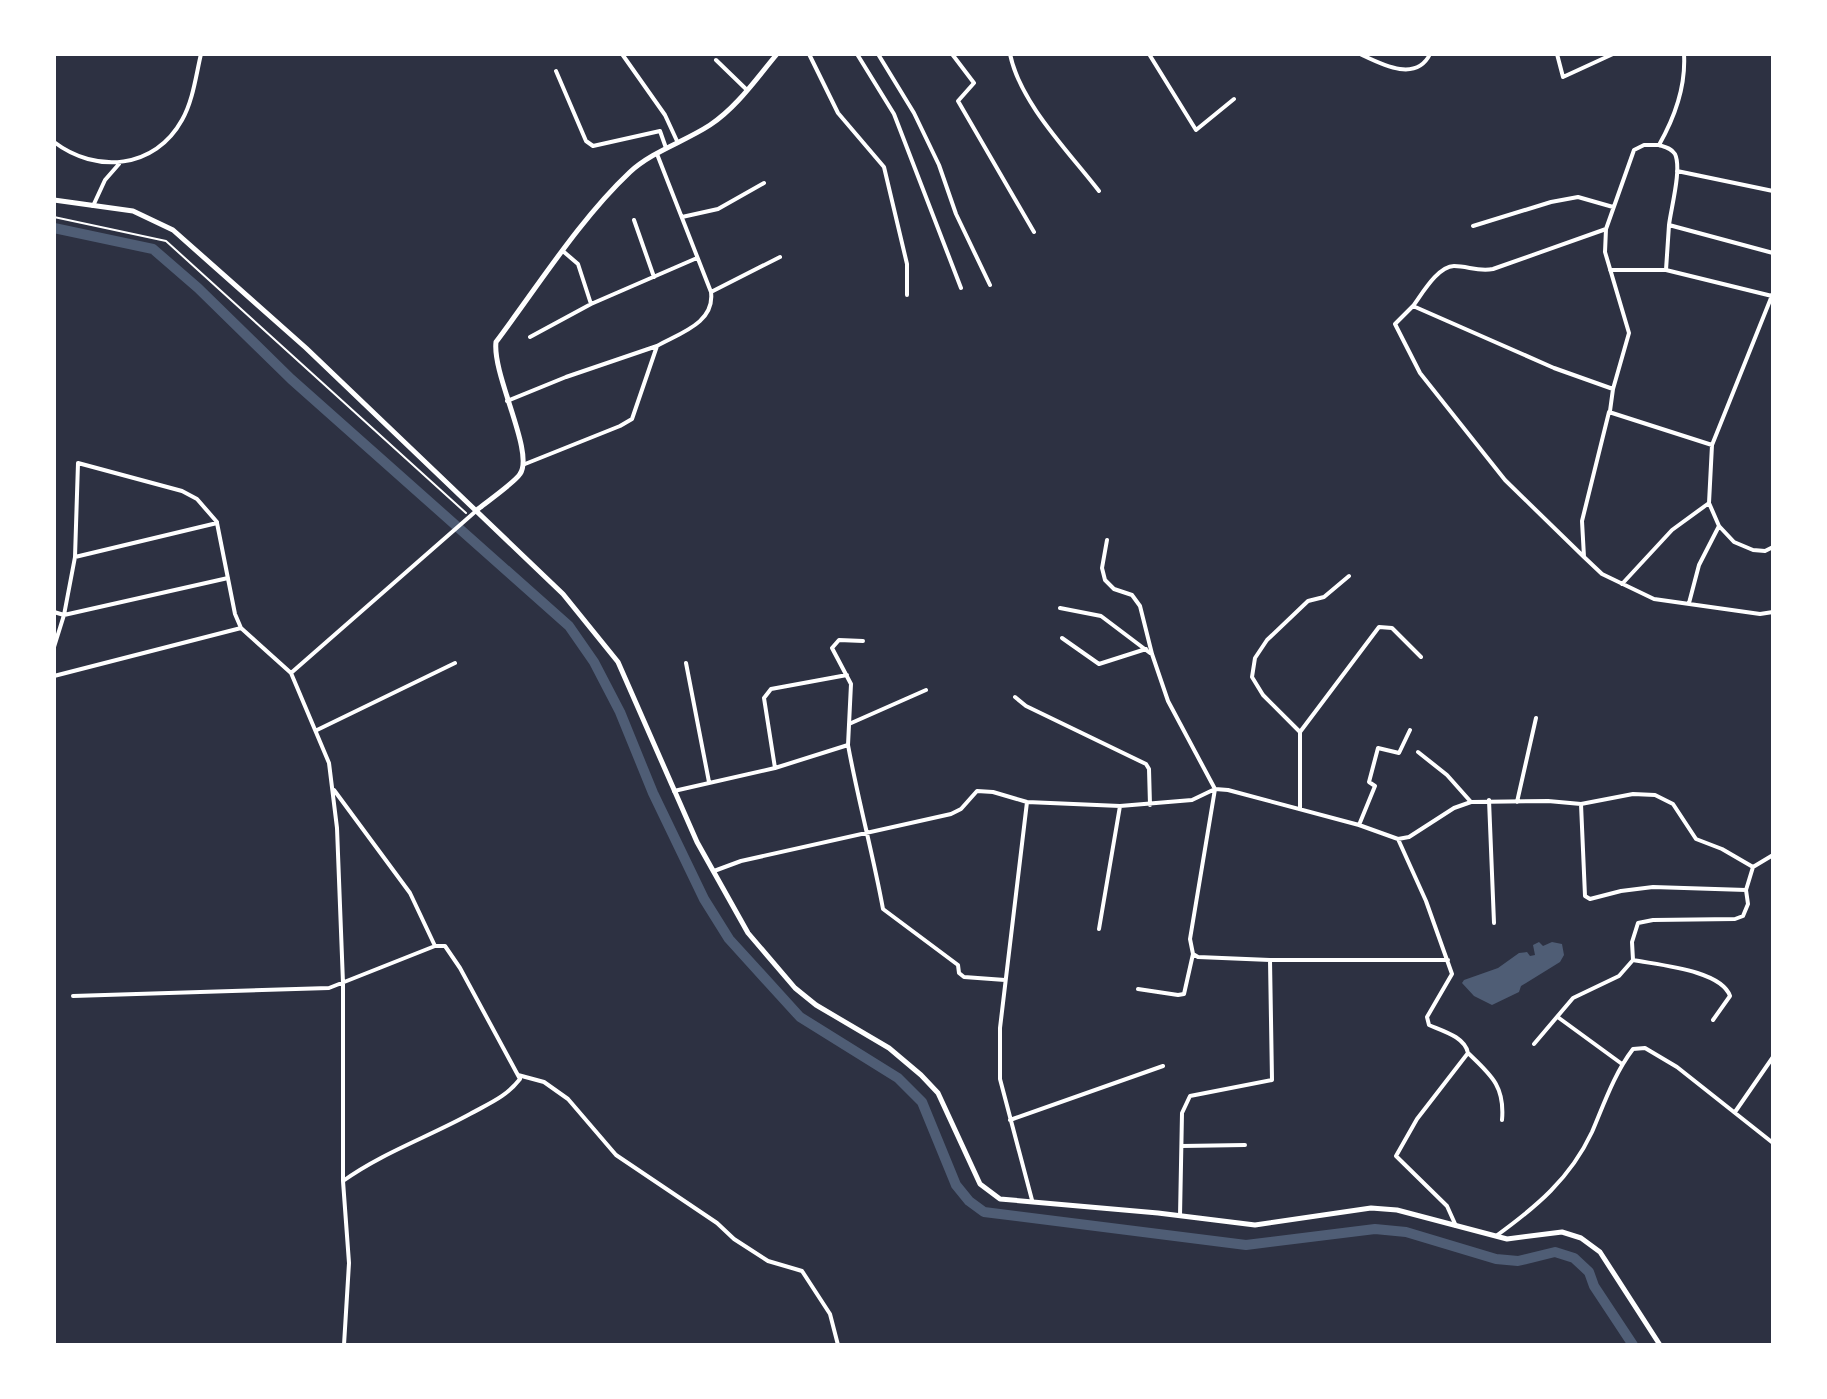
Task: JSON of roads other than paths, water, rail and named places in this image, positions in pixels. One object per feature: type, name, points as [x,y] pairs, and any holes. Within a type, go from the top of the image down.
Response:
[{"type":"main road","points":[[478,509],[519,476],[525,464],[495,352],[496,342],[601,202],[633,169],[731,110],[777,54]]},
{"type":"main road","points":[[54,200],[133,211],[173,230],[306,348],[478,509],[563,594],[618,662],[697,842],[748,933],[795,988],[816,1005],[889,1048],[938,1093],[980,1184],[1000,1199],[1255,1225],[1371,1208],[1397,1210],[1507,1239],[1562,1232],[1581,1238],[1600,1252],[1660,1345]]},
{"type":"street","points":[[54,142],[71,155],[91,161],[119,163],[153,151],[167,142],[184,118],[201,54]]},
{"type":"street","points":[[622,54],[665,115],[677,141]]},
{"type":"street","points":[[809,54],[838,113],[884,167],[907,264],[907,295]]},
{"type":"street","points":[[857,54],[894,114],[961,288]]},
{"type":"street","points":[[878,54],[914,113],[939,165],[956,214],[990,285]]},
{"type":"street","points":[[952,54],[974,83],[958,101],[1034,232]]},
{"type":"street","points":[[1010,54],[1013,69],[1029,99],[1099,191]]},
{"type":"street","points":[[1149,54],[1196,130],[1234,99]]},
{"type":"street","points":[[1360,54],[1383,65],[1410,70],[1422,66],[1430,54]]},
{"type":"street","points":[[1557,54],[1563,77],[1613,54]]},
{"type":"street","points":[[1659,145],[1674,119],[1684,54]]},
{"type":"street","points":[[716,60],[747,90]]},
{"type":"street","points":[[556,71],[586,141],[593,146],[660,131],[666,148]]},
{"type":"street","points":[[1584,557],[1582,521],[1629,333],[1605,252],[1606,229],[1634,150],[1644,145],[1659,145],[1670,149],[1676,156],[1666,270]]},
{"type":"street","points":[[507,401],[657,346],[703,321],[713,305],[711,292],[657,154]]},
{"type":"street","points":[[93,206],[105,180],[119,163]]},
{"type":"street","points":[[1677,171],[1773,191]]},
{"type":"street","points":[[681,218],[718,209],[764,183]]},
{"type":"street","points":[[1473,226],[1578,197],[1613,207]]},
{"type":"street","points":[[634,220],[654,277]]},
{"type":"street","points":[[1669,225],[1773,253]]},
{"type":"street","points":[[1606,229],[1493,269],[1445,268],[1395,324],[1420,373],[1505,480],[1602,574],[1654,599],[1760,614],[1773,612]]},
{"type":"street","points":[[564,252],[578,264],[591,304]]},
{"type":"street","points":[[711,292],[780,257]]},
{"type":"street","points":[[530,337],[591,304],[697,258]]},
{"type":"street","points":[[1610,270],[1666,270],[1772,294],[1712,445],[1709,503],[1719,526],[1734,542],[1753,550],[1765,551],[1773,547]]},
{"type":"street","points":[[1413,306],[1554,368],[1613,389]]},
{"type":"street","points":[[525,464],[632,419],[657,346]]},
{"type":"street","points":[[1609,412],[1712,445]]},
{"type":"street","points":[[54,647],[64,615],[75,557],[78,463],[182,491],[197,499],[217,523],[235,614],[241,628],[291,673],[317,730],[329,763],[337,828],[343,983],[343,1181],[349,1263],[344,1345]]},
{"type":"street","points":[[1622,584],[1672,530],[1709,503]]},
{"type":"street","points":[[291,673],[478,509]]},
{"type":"street","points":[[75,557],[217,523]]},
{"type":"street","points":[[1689,603],[1699,565],[1719,526]]},
{"type":"street","points":[[1107,540],[1102,568],[1105,580],[1114,589],[1132,595],[1140,606],[1168,701],[1215,789],[1190,939],[1193,954],[1184,994],[1138,989]]},
{"type":"street","points":[[1300,732],[1263,695],[1252,677],[1255,658],[1267,640],[1308,601],[1324,597],[1349,576]]},
{"type":"street","points":[[54,612],[64,615],[228,578]]},
{"type":"street","points":[[1060,608],[1101,616],[1152,654]]},
{"type":"street","points":[[1300,809],[1300,732],[1379,627],[1392,628],[1421,657]]},
{"type":"street","points":[[54,676],[241,628]]},
{"type":"street","points":[[1062,638],[1099,664],[1146,649]]},
{"type":"street","points":[[863,641],[839,640],[832,648],[851,684],[848,745],[883,909],[958,965],[959,973],[964,977],[1005,980]]},
{"type":"street","points":[[317,730],[455,663]]},
{"type":"street","points":[[686,663],[709,783]]},
{"type":"street","points":[[775,768],[764,698],[766,693],[771,689],[847,675]]},
{"type":"street","points":[[849,724],[926,690]]},
{"type":"street","points":[[1015,697],[1026,706],[1146,764],[1149,769],[1150,805]]},
{"type":"street","points":[[1517,802],[1536,718]]},
{"type":"street","points":[[1359,825],[1375,786],[1369,782],[1378,748],[1399,753],[1410,730]]},
{"type":"street","points":[[674,791],[775,768],[848,745]]},
{"type":"street","points":[[1418,752],[1447,775],[1471,802]]},
{"type":"street","points":[[332,788],[410,893],[435,946]]},
{"type":"street","points":[[714,871],[741,861],[951,814],[961,809],[977,791],[993,792],[1027,802],[1120,806],[1192,800],[1215,789],[1359,825],[1398,839],[1409,837],[1454,808],[1471,802],[1581,804],[1633,794],[1655,795],[1673,804],[1696,839],[1722,849],[1753,867]]},
{"type":"street","points":[[1489,800],[1494,923]]},
{"type":"street","points":[[1027,802],[1000,1028],[1000,1079],[1032,1200]]},
{"type":"street","points":[[1581,804],[1585,896],[1590,899],[1653,887],[1746,890]]},
{"type":"street","points":[[1099,929],[1120,806]]},
{"type":"street","points":[[1398,839],[1452,974],[1427,1017],[1429,1025],[1457,1038],[1485,1070],[1502,1094],[1502,1120]]},
{"type":"street","points":[[1534,1044],[1573,998],[1619,976],[1633,960],[1632,942],[1638,923],[1735,919],[1743,916],[1748,904],[1746,890],[1753,867],[1773,855]]},
{"type":"street","points":[[73,996],[329,988],[435,946],[445,946],[520,1079],[509,1093],[440,1130],[368,1163],[343,1181]]},
{"type":"street","points":[[1193,954],[1198,957],[1270,960],[1448,960]]},
{"type":"street","points":[[1180,1216],[1182,1113],[1190,1096],[1272,1080],[1270,960]]},
{"type":"street","points":[[1633,960],[1711,977],[1727,989],[1730,996],[1713,1020]]},
{"type":"street","points":[[1558,1017],[1622,1064]]},
{"type":"street","points":[[1496,1236],[1538,1206],[1568,1172],[1590,1136],[1622,1064],[1633,1049],[1645,1048],[1677,1067],[1773,1143]]},
{"type":"street","points":[[1456,1226],[1447,1206],[1396,1156],[1417,1119],[1468,1053]]},
{"type":"street","points":[[1735,1112],[1773,1057]]},
{"type":"street","points":[[1010,1120],[1163,1066]]},
{"type":"street","points":[[518,1075],[544,1082],[568,1099],[616,1155],[717,1223],[734,1239],[768,1261],[802,1271],[830,1314],[838,1345]]},
{"type":"street","points":[[1182,1146],[1245,1145]]},
{"type":"water","points":[[1539,942],[1543,946],[1552,942],[1562,944],[1564,955],[1560,962],[1521,986],[1519,992],[1492,1005],[1474,996],[1462,983],[1498,968],[1519,953],[1535,955],[1533,945]]},
{"type":"waterway","points":[[54,228],[153,249],[198,288],[291,379],[569,626],[594,662],[620,712],[653,793],[704,899],[729,939],[800,1017],[898,1078],[922,1102],[956,1185],[969,1201],[984,1212],[1246,1245],[1375,1229],[1406,1232],[1496,1259],[1518,1261],[1555,1252],[1574,1258],[1589,1272],[1594,1286],[1633,1345]]}]
